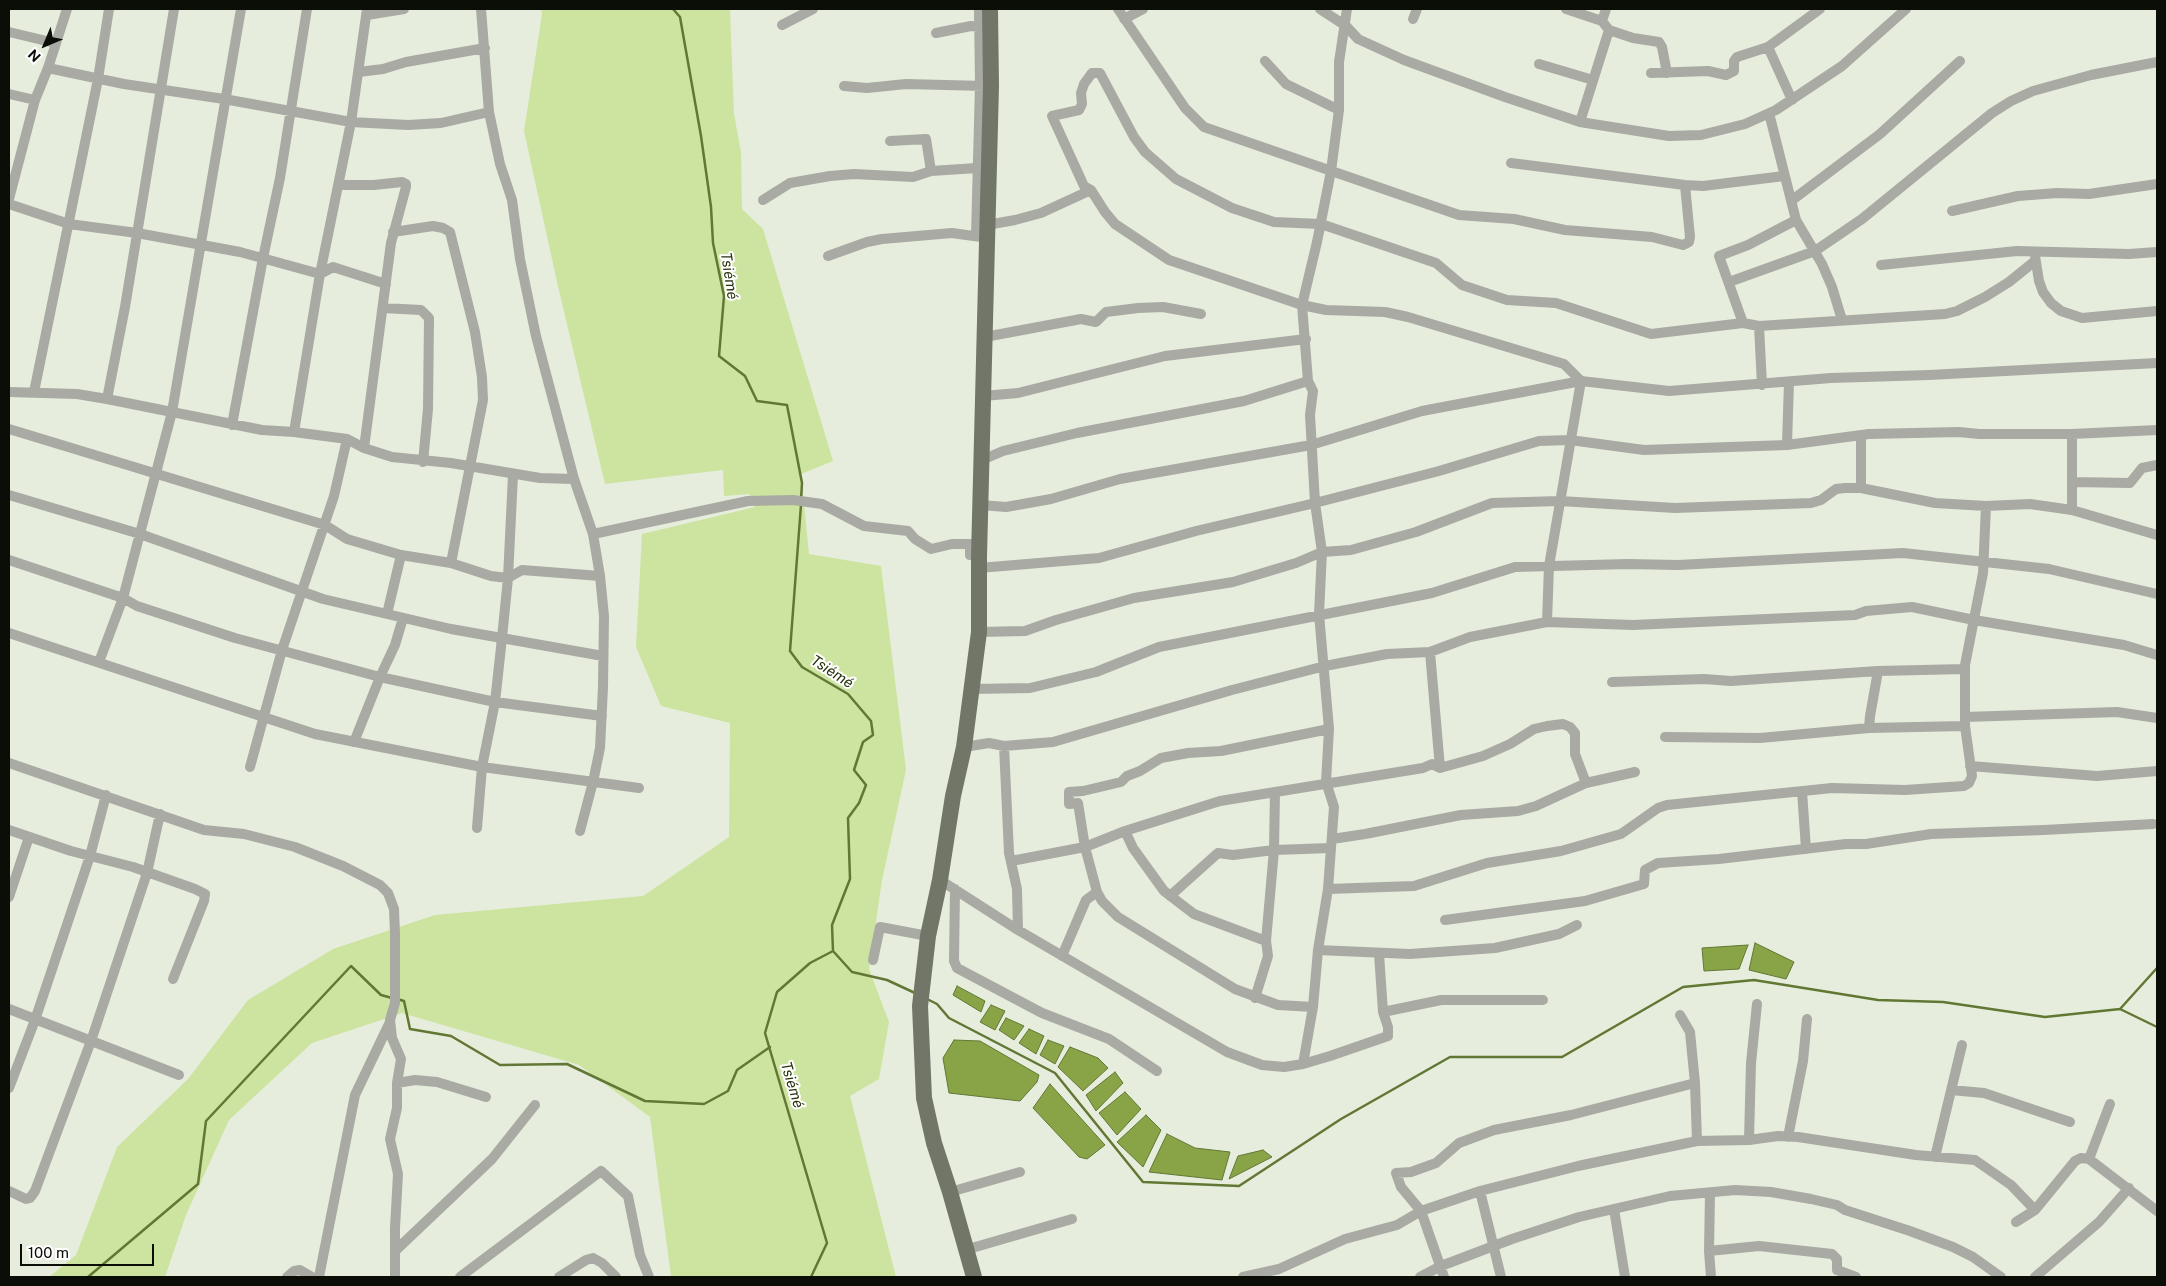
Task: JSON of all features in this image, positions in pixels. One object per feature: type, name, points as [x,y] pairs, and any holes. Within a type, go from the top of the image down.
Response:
[{"type":"main road","points":[[974,1277],[934,1143],[924,1098],[920,1006],[928,936],[940,880],[953,796],[964,747],[979,632],[985,337],[983,233],[986,28],[990,9]]},
{"type":"street","points":[[9,199],[13,161],[48,68],[67,9]]},
{"type":"street","points":[[34,392],[98,79],[109,9]]},
{"type":"street","points":[[107,399],[162,90],[174,9]]},
{"type":"street","points":[[99,662],[123,598],[172,412],[224,98],[241,9]]},
{"type":"street","points":[[232,425],[280,178],[307,9]]},
{"type":"street","points":[[294,432],[320,274],[351,122],[367,12],[404,9]]},
{"type":"street","points":[[481,9],[489,112],[500,164],[512,200],[520,259],[536,336],[574,479],[593,534],[600,576],[604,616],[600,748],[580,831]]},
{"type":"street","points":[[782,24],[812,9]]},
{"type":"street","points":[[936,33],[971,26],[986,28],[979,9]]},
{"type":"street","points":[[1118,9],[1185,108],[1204,127],[1459,215],[1514,219],[1566,230],[1652,237],[1683,245],[1689,242],[1690,237],[1685,185]]},
{"type":"street","points":[[1124,19],[1142,9]]},
{"type":"street","points":[[1320,9],[1346,26],[1358,39],[1404,60],[1505,97],[1580,122],[1669,136],[1701,135],[1746,124],[1769,113],[1792,100],[1842,66],[1906,9]]},
{"type":"street","points":[[1302,1064],[1313,1008],[1318,950],[1328,889],[1334,807],[1326,782],[1329,730],[1325,666],[1319,614],[1322,552],[1314,503],[1310,415],[1312,391],[1308,381],[1302,304],[1331,172],[1339,110],[1339,62],[1346,26],[1347,9]]},
{"type":"street","points":[[1413,19],[1417,9]]},
{"type":"street","points":[[1566,9],[1602,21],[1609,30],[1633,38],[1659,42],[1662,47],[1666,72]]},
{"type":"street","points":[[1602,21],[1606,9]]},
{"type":"street","points":[[1651,74],[1708,71],[1726,76],[1734,71],[1734,61],[1737,57],[1768,47],[1816,10]]},
{"type":"street","points":[[1580,122],[1609,30]]},
{"type":"street","points":[[9,32],[55,43]]},
{"type":"street","points":[[1768,47],[1792,100]]},
{"type":"street","points":[[359,72],[383,69],[406,62],[485,48]]},
{"type":"street","points":[[1266,61],[1286,84],[1339,110]]},
{"type":"street","points":[[1792,201],[1880,134],[1960,61]]},
{"type":"street","points":[[1729,282],[1816,251],[1862,219],[1992,113],[2011,101],[2033,91],[2091,75],[2157,62]]},
{"type":"street","points":[[1539,64],[1593,80]]},
{"type":"street","points":[[48,68],[98,79],[224,98],[351,122],[408,125],[441,122],[489,112]]},
{"type":"street","points":[[1581,381],[1564,364],[1408,317],[1384,312],[1326,310],[1302,304],[1169,260],[1115,224],[1105,212],[1091,190],[1084,186],[1052,116],[1079,110],[1082,104],[1081,93],[1084,84],[1092,73],[1100,73],[1134,137],[1145,152],[1176,179],[1232,208],[1274,222],[1321,224],[1436,263],[1462,285],[1507,300],[1556,303],[1651,334],[1742,323],[1759,326],[1957,312],[2009,282],[2035,256]]},
{"type":"street","points":[[844,86],[868,88],[906,84],[985,86],[977,168],[983,233]]},
{"type":"street","points":[[9,94],[35,100]]},
{"type":"street","points":[[1769,113],[1796,220],[1816,251],[1832,287],[1842,320]]},
{"type":"street","points":[[890,142],[926,139],[931,171]]},
{"type":"street","points":[[1511,162],[1685,185],[1712,185],[1784,176]]},
{"type":"street","points":[[763,200],[790,183],[830,176],[854,174],[913,177],[931,171],[977,168]]},
{"type":"street","points":[[339,185],[374,185],[402,182],[406,184],[394,232],[364,448]]},
{"type":"street","points":[[1952,211],[2018,196],[2090,194],[2157,184]]},
{"type":"street","points":[[828,256],[866,242],[952,233],[983,233],[1015,220],[1041,213],[1091,190]]},
{"type":"street","points":[[9,204],[69,224],[200,244],[263,258],[320,274],[333,267],[386,284]]},
{"type":"street","points":[[1742,323],[1719,256],[1748,245],[1796,220]]},
{"type":"street","points":[[394,232],[433,226],[450,232],[476,332],[482,377],[480,419],[451,563]]},
{"type":"street","points":[[1881,265],[1953,256],[2017,251],[2035,256],[2157,252]]},
{"type":"street","points":[[2035,256],[2039,281],[2043,292],[2060,311],[2082,318],[2157,311]]},
{"type":"street","points":[[985,337],[1081,320],[1096,322],[1106,312],[1138,308],[1163,307],[1201,314]]},
{"type":"street","points":[[383,308],[421,310],[429,318],[428,409],[423,462]]},
{"type":"street","points":[[1759,326],[1762,385]]},
{"type":"street","points":[[983,396],[1018,393],[1165,356],[1306,339]]},
{"type":"street","points":[[981,505],[1006,507],[1051,499],[1120,479],[1311,445],[1422,411],[1581,381],[1669,391],[1762,385],[1830,378],[1929,375],[2157,363]]},
{"type":"street","points":[[982,460],[1003,451],[1077,433],[1244,401],[1308,381]]},
{"type":"street","points":[[1547,622],[1549,566],[1581,381]]},
{"type":"street","points":[[1788,445],[1789,382]]},
{"type":"street","points":[[9,392],[18,394],[34,392],[77,394],[262,430],[347,439],[364,448],[392,457],[471,467],[513,475],[574,479]]},
{"type":"street","points":[[9,429],[325,525],[347,539],[402,555],[451,563],[491,576],[508,578],[522,570],[600,576]]},
{"type":"street","points":[[593,534],[748,501],[793,500],[822,504],[864,526],[908,531],[915,539],[931,549],[952,544],[970,544],[970,555],[979,562],[1099,558],[1196,531],[1439,471],[1539,440],[1570,440],[1644,450],[1788,445],[1861,435],[1959,432],[1979,434],[2072,434],[2157,430]]},
{"type":"street","points":[[2072,434],[2072,510]]},
{"type":"street","points":[[1861,435],[1861,488]]},
{"type":"street","points":[[250,768],[282,650],[334,496],[347,439]]},
{"type":"street","points":[[2073,482],[2130,482],[2142,468],[2157,465]]},
{"type":"street","points":[[477,828],[482,767],[495,702],[502,638],[508,578],[513,475]]},
{"type":"street","points":[[979,632],[1025,631],[1056,620],[1134,598],[1233,582],[1296,563],[1322,552],[1351,550],[1416,532],[1492,503],[1560,501],[1675,508],[1811,503],[1821,500],[1836,490],[1861,488],[1935,503],[1986,506],[2030,504],[2072,510],[2157,535]]},
{"type":"street","points":[[9,495],[140,534],[323,599],[402,618],[602,656]]},
{"type":"street","points":[[1328,889],[1414,886],[1487,863],[1561,851],[1614,837],[1658,808],[1667,805],[1832,788],[1905,790],[1964,786],[1969,783],[1972,776],[1965,722],[1965,669],[1984,562],[1986,506]]},
{"type":"street","points":[[972,689],[1030,688],[1096,672],[1159,647],[1432,593],[1515,567],[1678,565],[1903,553],[2049,568],[2157,594]]},
{"type":"street","points":[[387,614],[402,555]]},
{"type":"street","points":[[9,560],[123,598],[137,606],[235,638],[380,677],[495,702],[602,716]]},
{"type":"street","points":[[964,747],[989,743],[1004,746],[1053,742],[1232,690],[1325,666],[1387,654],[1430,652],[1470,637],[1547,622],[1633,625],[1855,615],[1866,611],[1912,607],[1974,620],[2124,645],[2157,655]]},
{"type":"street","points":[[354,742],[395,645],[402,618]]},
{"type":"street","points":[[9,633],[315,734],[482,767],[639,788]]},
{"type":"street","points":[[1430,652],[1440,768]]},
{"type":"street","points":[[1612,682],[1704,679],[1731,681],[1878,671],[1965,669]]},
{"type":"street","points":[[1870,728],[1870,716],[1878,671]]},
{"type":"street","points":[[1665,737],[1760,738],[1870,728],[2117,712],[2157,718]]},
{"type":"street","points":[[1011,861],[1086,847],[1125,831],[1220,801],[1326,782],[1423,768],[1432,764],[1440,768],[1483,756],[1510,744],[1534,729],[1563,724],[1570,727],[1575,734],[1575,754],[1586,783]]},
{"type":"street","points":[[1313,1008],[1278,1005],[1235,989],[1118,917],[1102,901],[1097,892],[1078,803],[1069,804],[1069,792],[1083,791],[1121,782],[1127,776],[1140,771],[1161,758],[1221,750],[1329,730]]},
{"type":"street","points":[[1004,746],[1011,861],[1018,901],[1018,930]]},
{"type":"street","points":[[9,763],[204,830],[244,834],[295,847],[344,866],[380,885],[388,893],[394,909],[395,1003],[390,1020],[355,1095],[319,1277]]},
{"type":"street","points":[[1970,766],[2097,776],[2157,771]]},
{"type":"street","points":[[1170,896],[1218,853],[1233,855],[1332,843],[1365,834],[1461,815],[1518,811],[1536,806],[1586,783],[1635,772]]},
{"type":"street","points":[[1802,791],[1806,848]]},
{"type":"street","points":[[1256,998],[1268,956],[1266,941],[1274,850],[1274,792]]},
{"type":"street","points":[[9,1088],[35,1020],[90,856],[106,795]]},
{"type":"street","points":[[9,1191],[26,1199],[30,1198],[34,1191],[91,1041],[147,873],[160,814]]},
{"type":"street","points":[[1445,920],[1585,901],[1644,884],[1645,870],[1658,863],[1719,859],[1846,844],[1866,844],[1931,834],[2153,824]]},
{"type":"street","points":[[9,830],[196,889],[205,894],[204,901],[173,979]]},
{"type":"street","points":[[1125,831],[1133,848],[1164,891],[1170,896],[1194,914],[1266,941]]},
{"type":"street","points":[[9,897],[30,837]]},
{"type":"street","points":[[940,880],[1018,930],[1240,1058],[1272,1067],[1302,1064],[1388,1036],[1388,1027],[1383,1012],[1379,954]]},
{"type":"street","points":[[955,889],[954,961],[957,968],[1042,1013],[1109,1039],[1156,1070]]},
{"type":"street","points":[[1062,956],[1086,900],[1097,892]]},
{"type":"street","points":[[1318,950],[1379,954],[1494,948],[1559,934],[1577,925]]},
{"type":"street","points":[[873,960],[880,927],[928,936]]},
{"type":"street","points":[[1383,1012],[1441,1000],[1542,1000]]},
{"type":"street","points":[[1749,1140],[1751,1063],[1757,1004]]},
{"type":"street","points":[[9,1008],[35,1020],[180,1075]]},
{"type":"street","points":[[1680,1016],[1690,1032],[1695,1083],[1697,1141]]},
{"type":"street","points":[[1788,1137],[1803,1061],[1807,1019]]},
{"type":"street","points":[[390,1020],[392,1038],[400,1052],[401,1059],[397,1108],[390,1139],[398,1174],[395,1277]]},
{"type":"street","points":[[1935,1157],[1962,1044]]},
{"type":"street","points":[[398,1083],[415,1080],[437,1082],[486,1097]]},
{"type":"street","points":[[1444,1277],[1421,1211],[1401,1187],[1396,1173],[1411,1172],[1436,1163],[1459,1144],[1494,1130],[1571,1115],[1695,1083]]},
{"type":"street","points":[[1951,1090],[1984,1093],[2070,1122]]},
{"type":"street","points":[[2090,1159],[2110,1104]]},
{"type":"street","points":[[395,1251],[492,1159],[535,1106]]},
{"type":"street","points":[[1243,1277],[1279,1269],[1345,1239],[1397,1225],[1421,1211],[1480,1191],[1578,1166],[1697,1141],[1749,1140],[1778,1136],[1935,1157],[1975,1160],[2011,1185],[2035,1210]]},
{"type":"street","points":[[2016,1222],[2035,1210],[2076,1161],[2081,1158],[2090,1159],[2157,1211]]},
{"type":"street","points":[[460,1277],[516,1233],[601,1171],[628,1196],[640,1254],[649,1277]]},
{"type":"street","points":[[950,1192],[1020,1172]]},
{"type":"street","points":[[2036,1277],[2099,1222],[2129,1188]]},
{"type":"street","points":[[1420,1277],[1441,1266],[1579,1217],[1670,1196],[1735,1190],[1771,1192],[1837,1206],[1953,1247],[1973,1257],[2001,1277]]},
{"type":"street","points":[[1480,1191],[1500,1277]]},
{"type":"street","points":[[1710,1193],[1709,1251],[1711,1277]]},
{"type":"street","points":[[1614,1209],[1625,1277]]},
{"type":"street","points":[[965,1250],[1072,1219]]},
{"type":"street","points":[[1709,1251],[1759,1246],[1832,1254],[1837,1259],[1837,1270],[1856,1277]]},
{"type":"street","points":[[559,1277],[586,1260],[594,1258],[616,1277]]},
{"type":"street","points":[[286,1277],[294,1271],[300,1270],[312,1277]]},
{"type":"shaded area","points":[[541,9],[730,9],[734,114],[741,152],[742,209],[763,229],[833,461],[801,474],[809,554],[881,566],[906,770],[882,880],[869,969],[889,1022],[879,1079],[850,1096],[896,1277],[671,1277],[650,1117],[579,1065],[402,1013],[312,1043],[229,1120],[186,1215],[165,1277],[49,1277],[76,1255],[117,1147],[188,1079],[248,1000],[333,949],[435,915],[643,896],[729,837],[730,723],[661,706],[636,647],[642,534],[755,507],[749,494],[724,496],[723,470],[605,484],[557,282],[524,131],[542,14]]},
{"type":"shaded area","points":[[1755,943],[1794,962],[1786,979],[1749,970]]},
{"type":"shaded area","points":[[1748,945],[1739,969],[1704,971],[1702,948]]},
{"type":"shaded area","points":[[957,986],[985,1001],[981,1012],[953,995]]},
{"type":"shaded area","points":[[991,1005],[1005,1011],[995,1030],[980,1022]]},
{"type":"shaded area","points":[[1006,1018],[1024,1026],[1014,1040],[999,1030]]},
{"type":"shaded area","points":[[1029,1029],[1044,1036],[1036,1054],[1019,1043]]},
{"type":"shaded area","points":[[954,1040],[980,1041],[1039,1075],[1037,1082],[1020,1101],[949,1093],[943,1058]]},
{"type":"shaded area","points":[[1048,1040],[1064,1046],[1055,1064],[1040,1055]]},
{"type":"shaded area","points":[[1070,1047],[1098,1058],[1108,1068],[1083,1091],[1058,1067]]},
{"type":"shaded area","points":[[1115,1072],[1123,1083],[1096,1111],[1086,1095]]},
{"type":"shaded area","points":[[1050,1084],[1105,1145],[1087,1159],[1079,1157],[1033,1108]]},
{"type":"shaded area","points":[[1125,1092],[1141,1109],[1117,1135],[1099,1113]]},
{"type":"shaded area","points":[[1146,1115],[1161,1130],[1143,1167],[1117,1142]]},
{"type":"shaded area","points":[[1167,1134],[1195,1148],[1230,1152],[1222,1180],[1149,1172]]},
{"type":"shaded area","points":[[1263,1150],[1272,1157],[1229,1179],[1238,1156]]},
{"type":"waterway","name":"Tsiémé","points":[[673,9],[680,17],[701,136],[711,207],[713,243],[724,296],[719,356],[745,376],[757,401],[787,405],[802,483],[801,500]]},
{"type":"waterway","name":"Tsiémé","points":[[801,505],[790,651],[802,667],[848,694],[871,721],[873,735],[863,742],[854,770],[866,785],[859,803],[848,818],[850,879],[832,925],[833,951],[810,963],[777,992],[765,1033],[827,1243],[811,1277]]},
{"type":"waterway","points":[[833,951],[852,972],[887,980],[915,993]]},
{"type":"waterway","points":[[88,1277],[198,1184],[206,1121],[351,966],[381,995],[392,998]]},
{"type":"waterway","points":[[927,999],[937,1004],[949,1018],[1055,1073],[1143,1182],[1239,1186],[1341,1119],[1450,1057],[1562,1057],[1683,987],[1754,980],[1878,1000],[1943,1002],[2045,1017],[2120,1009],[2157,968]]},
{"type":"waterway","points":[[397,999],[404,1001],[410,1029],[451,1036],[500,1065],[567,1064],[645,1101],[704,1104],[728,1091],[737,1070],[770,1047]]},
{"type":"waterway","points":[[2120,1009],[2157,1027]]}]
